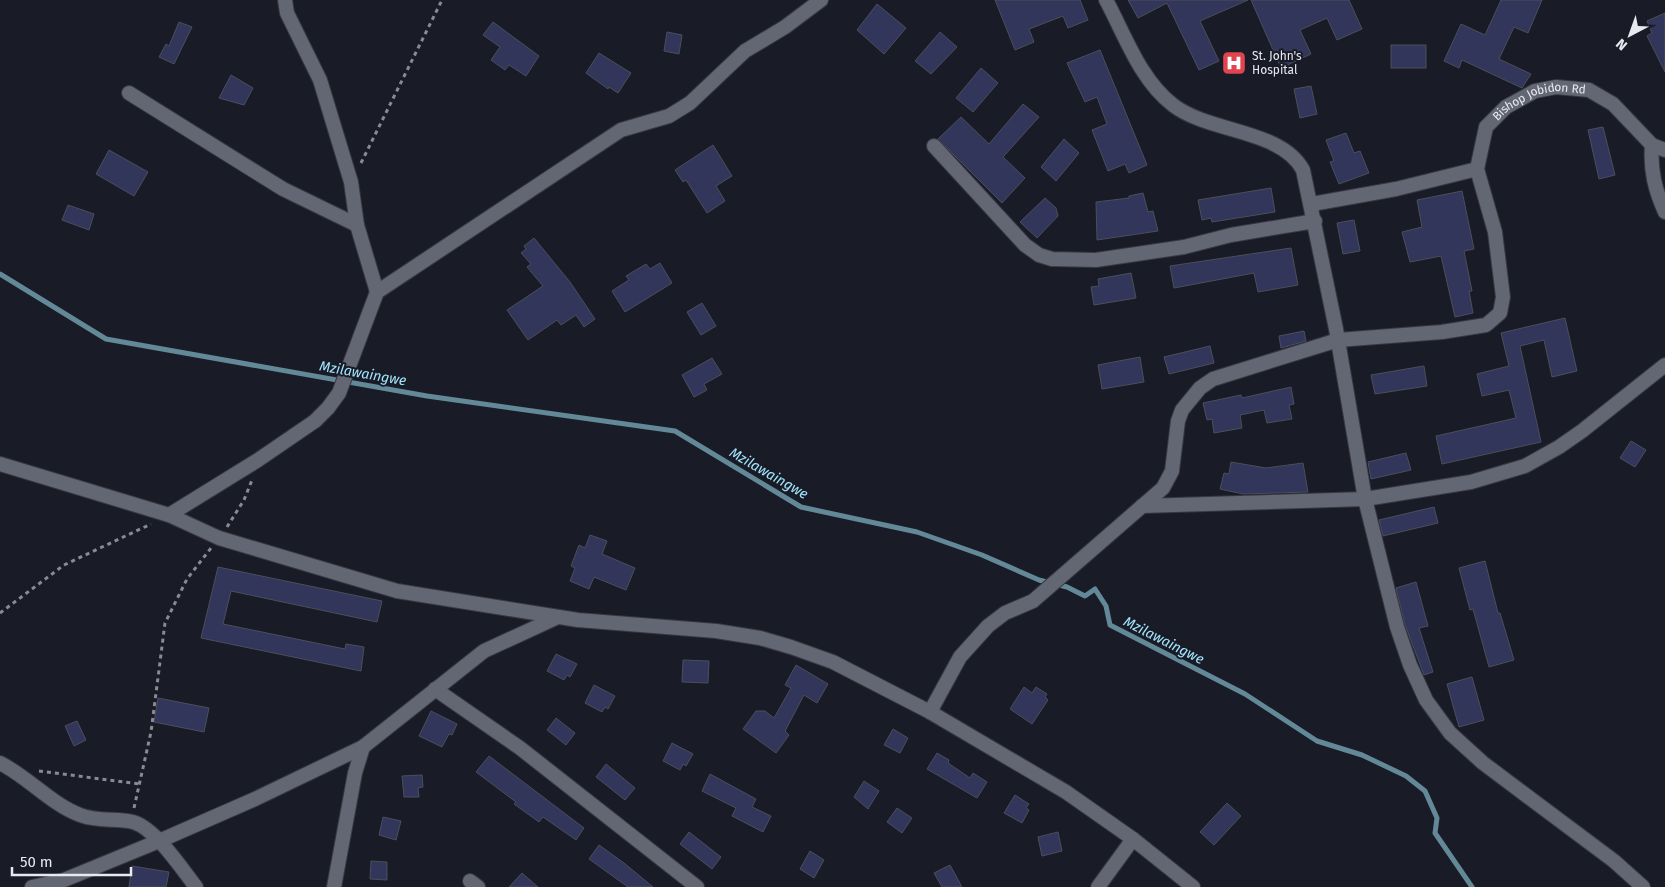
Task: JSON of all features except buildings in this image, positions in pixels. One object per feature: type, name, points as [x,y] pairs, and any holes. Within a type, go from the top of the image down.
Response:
[{"type":"street","points":[[286,0],[287,13],[320,80],[351,182],[357,225],[377,292]]},
{"type":"street","points":[[169,515],[258,460],[316,421],[339,392],[377,292],[621,130],[669,116],[690,103],[745,51],[785,27],[821,0]]},
{"type":"street","points":[[1106,0],[1154,88],[1175,107],[1277,146],[1297,158],[1307,181],[1312,204],[1338,340],[1365,499],[1397,627],[1410,665],[1431,707],[1450,733],[1483,763],[1614,861],[1643,887]]},
{"type":"street","name":"Bishop Jobidon Rd","points":[[930,712],[960,657],[988,626],[1005,613],[1033,601],[1142,506],[1168,480],[1172,471],[1178,421],[1182,410],[1200,388],[1226,374],[1338,340],[1486,325],[1500,313],[1504,297],[1494,232],[1477,168],[1486,127],[1506,107],[1535,91],[1556,87],[1589,90],[1613,104],[1659,148]]},
{"type":"street","points":[[129,93],[283,189],[357,225]]},
{"type":"street","points":[[934,146],[1025,245],[1039,255],[1052,259],[1096,260],[1184,247],[1231,235],[1315,221]]},
{"type":"street","points":[[1659,148],[1651,169],[1656,192],[1665,212]]},
{"type":"street","points":[[1312,204],[1396,189],[1477,168]]},
{"type":"street","points":[[1142,506],[1365,499],[1472,482],[1525,466],[1582,431],[1665,365]]},
{"type":"street","points":[[0,464],[169,515],[219,538],[397,591],[558,618],[716,631],[760,638],[833,662],[930,712],[1066,792],[1133,839],[1194,887]]},
{"type":"street","points":[[32,887],[64,880],[159,841],[255,799],[362,747],[484,651],[558,618]]},
{"type":"street","points":[[435,689],[520,748],[697,887]]},
{"type":"street","points":[[334,887],[355,772],[362,747]]},
{"type":"street","points":[[0,763],[79,815],[98,821],[132,822],[143,826],[159,841],[196,887]]},
{"type":"street","points":[[1098,887],[1133,839]]},
{"type":"path","points":[[351,182],[442,0]]},
{"type":"path","points":[[132,822],[151,732],[165,623],[169,611],[187,579],[219,538],[244,500],[258,460]]},
{"type":"path","points":[[0,613],[64,565],[169,515]]},
{"type":"path","points":[[36,770],[140,784]]},
{"type":"waterway","name":"Mzilawaingwe","points":[[0,274],[106,339],[427,396],[675,431],[801,507],[917,532],[982,555],[1039,580],[1067,587],[1085,596],[1095,589],[1106,606],[1110,625],[1245,694],[1317,741],[1362,755],[1406,776],[1425,791],[1437,818],[1435,833],[1472,887]]},
{"type":"place","name":"St. John's Hospital","points":[[1234,63]]}]
